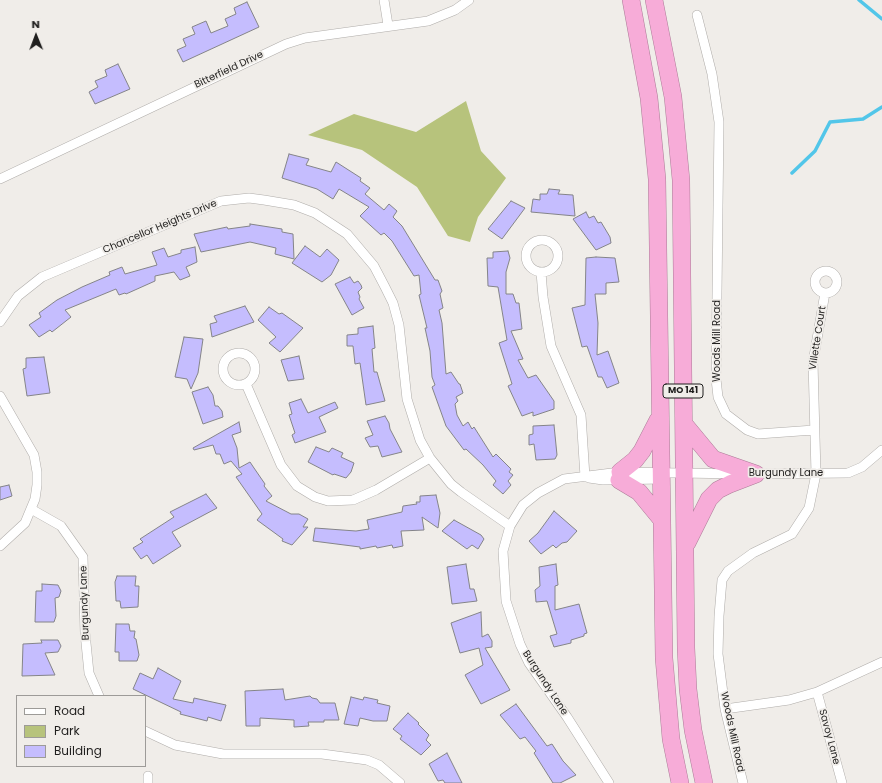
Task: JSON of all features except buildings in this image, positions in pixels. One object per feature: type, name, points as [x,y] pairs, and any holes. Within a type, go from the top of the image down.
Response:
[{"type":"highway","name":"MO 141","points":[[631,0],[649,98],[656,152],[664,658],[671,739],[680,783]]},
{"type":"highway","name":"MO 141","points":[[654,0],[673,97],[679,153],[681,200],[688,689],[693,730],[704,783]]},
{"type":"highway","points":[[660,414],[642,451],[620,476],[639,492],[662,520]]},
{"type":"highway","points":[[684,424],[713,459],[756,474]]},
{"type":"highway","points":[[685,548],[709,499],[718,490],[756,474]]},
{"type":"street","points":[[384,0],[388,25]]},
{"type":"street","name":"Bitterfield Drive","points":[[0,179],[286,44],[305,38],[388,25],[428,21],[455,10],[469,0]]},
{"type":"street","name":"Woods Mill Road","points":[[697,15],[712,74],[718,122],[716,379],[718,397],[726,414],[747,430],[758,434],[814,430],[816,451],[816,474],[809,508],[792,534],[753,553],[728,571],[722,580],[718,616],[718,654],[725,709],[743,783]]},
{"type":"street","name":"Chancellor Heights Drive","points":[[0,322],[18,296],[42,277],[220,201],[249,198],[294,205],[315,213],[347,234],[374,266],[393,303],[398,324],[407,399],[420,440],[430,458],[452,484],[461,492],[510,526]]},
{"type":"street","points":[[541,272],[542,297],[551,346],[581,415],[585,478]]},
{"type":"street","name":"Villette Court","points":[[814,430],[813,362],[825,293]]},
{"type":"street","points":[[246,384],[281,465],[297,486],[315,497],[328,501],[353,500],[376,490],[430,458]]},
{"type":"street","points":[[0,396],[34,455],[37,472],[35,499],[25,523],[0,546]]},
{"type":"street","name":"Burgundy Lane","points":[[609,783],[567,717],[529,663],[520,644],[506,601],[503,551],[510,526],[523,505],[538,493],[564,479],[585,478],[601,473],[620,476],[661,476],[684,473],[848,473],[862,467],[882,450]]},
{"type":"street","name":"Burgundy Lane","points":[[31,509],[61,526],[83,557],[89,674],[99,695]]},
{"type":"street","points":[[725,709],[790,700],[817,692],[882,662]]},
{"type":"street","name":"Savoy Lane","points":[[817,692],[842,783]]},
{"type":"street","points":[[146,731],[175,745],[223,754],[322,754],[367,760],[379,765],[400,783]]},
{"type":"green space","points":[[466,101],[481,151],[506,178],[478,217],[470,242],[448,236],[417,187],[362,150],[308,135],[354,114],[416,132]]},
{"type":"waterway","points":[[859,0],[882,19]]},
{"type":"waterway","points":[[792,173],[815,151],[830,122],[863,119],[882,107]]}]
